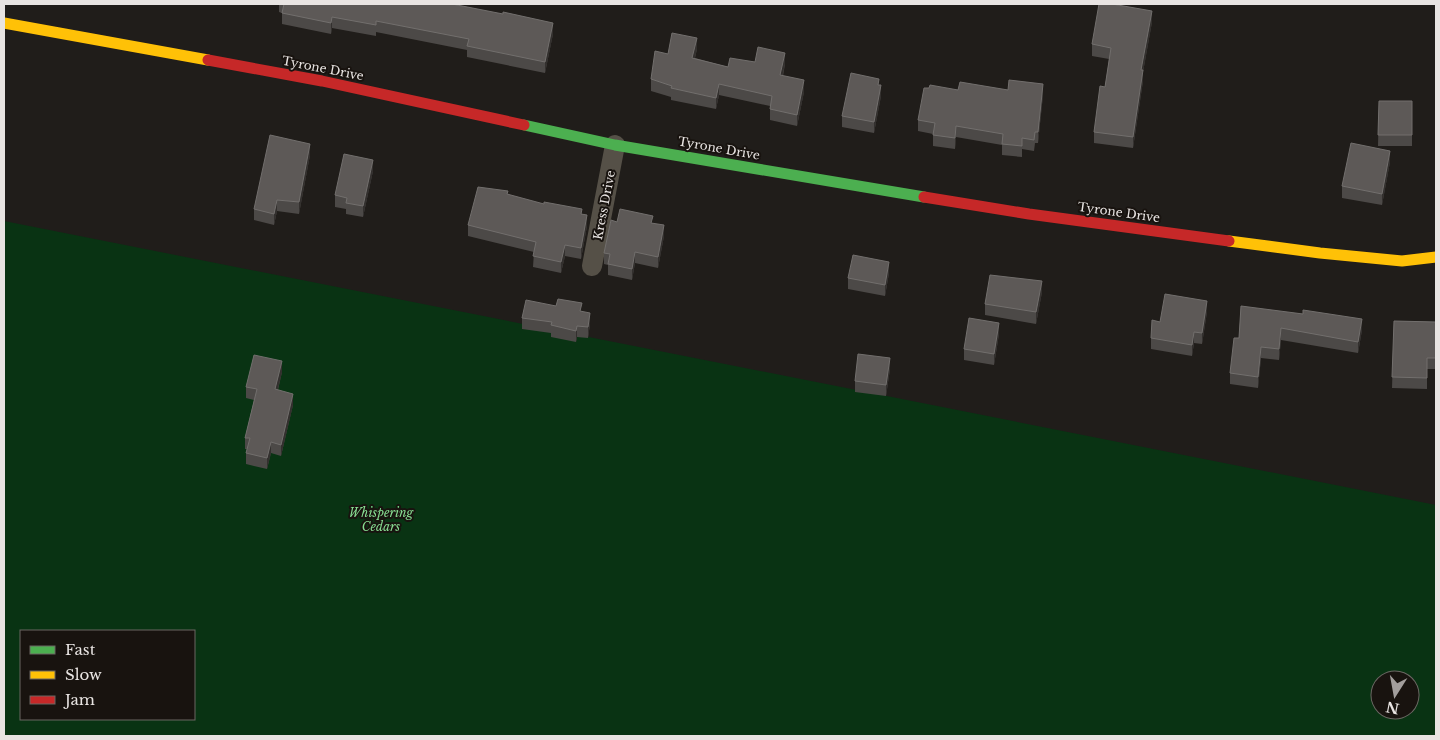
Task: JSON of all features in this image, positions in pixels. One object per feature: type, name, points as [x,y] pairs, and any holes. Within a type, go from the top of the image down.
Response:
[{"type":"street","name":"Tyrone Drive","points":[[4,23],[322,82],[615,145],[1029,214],[1320,254],[1402,260],[1436,257]]},
{"type":"street","name":"Kress Drive","points":[[592,266],[615,145]]},
{"type":"green space","name":"Whispering Cedars","points":[[4,221],[1436,505],[1436,736],[4,736]]},
{"type":"building","points":[[284,4],[452,4],[503,14],[503,12],[553,23],[545,62],[467,46],[469,39],[376,21],[376,25],[332,17],[331,23],[282,13]]},
{"type":"building","points":[[1099,4],[1112,4],[1152,11],[1141,70],[1143,70],[1133,137],[1094,132],[1100,86],[1105,87],[1111,48],[1092,44]]},
{"type":"building","points":[[672,33],[697,38],[692,58],[728,67],[730,58],[755,62],[758,47],[785,53],[780,75],[804,80],[797,115],[770,109],[772,96],[719,84],[716,98],[671,88],[672,86],[651,79],[655,51],[668,54]]},
{"type":"building","points":[[851,73],[879,79],[878,85],[881,85],[874,122],[842,116]]},
{"type":"building","points":[[1009,80],[1043,84],[1038,132],[1035,132],[1034,140],[1022,138],[1022,146],[1002,144],[1003,134],[956,126],[955,138],[933,135],[935,123],[918,120],[924,88],[929,88],[930,85],[958,90],[960,82],[1008,90]]},
{"type":"building","points":[[1379,101],[1412,101],[1412,135],[1378,135]]},
{"type":"building","points":[[270,135],[310,144],[299,202],[277,200],[274,214],[254,209]]},
{"type":"building","points":[[1351,143],[1390,151],[1382,194],[1342,186]]},
{"type":"building","points":[[344,154],[373,160],[363,206],[346,203],[347,198],[335,195]]},
{"type":"building","points":[[478,187],[508,191],[507,194],[544,204],[544,202],[582,209],[581,214],[587,215],[581,248],[565,245],[561,262],[533,256],[536,242],[468,225]]},
{"type":"building","points":[[620,209],[653,216],[651,223],[664,225],[658,257],[635,252],[632,269],[608,264],[610,254],[604,253],[611,220],[617,222]]},
{"type":"building","points":[[853,255],[889,262],[885,285],[848,278]]},
{"type":"building","points":[[990,275],[1042,281],[1036,312],[985,304]]},
{"type":"building","points":[[1165,294],[1207,301],[1202,333],[1194,332],[1192,345],[1151,338],[1152,320],[1160,322]]},
{"type":"building","points":[[558,299],[582,303],[580,311],[590,313],[588,327],[577,326],[576,331],[551,325],[552,322],[522,318],[526,300],[556,306]]},
{"type":"building","points":[[1241,306],[1303,314],[1303,310],[1362,319],[1358,342],[1281,328],[1279,349],[1261,347],[1258,377],[1230,373],[1234,338],[1239,338]]},
{"type":"building","points":[[969,318],[999,323],[994,354],[964,349]]},
{"type":"building","points":[[1394,321],[1436,322],[1436,358],[1427,358],[1427,378],[1392,377]]},
{"type":"building","points":[[858,354],[890,358],[886,385],[855,381]]},
{"type":"building","points":[[254,355],[282,361],[275,389],[293,394],[281,445],[271,442],[267,458],[246,453],[250,438],[245,438],[257,389],[246,387]]},
{"type":"traffic: fast","points":[[524,125],[615,145],[924,197]]},
{"type":"traffic: slow","points":[[4,23],[208,60]]},
{"type":"traffic: slow","points":[[1229,241],[1402,261],[1436,257]]},
{"type":"traffic: jam","points":[[208,60],[322,81],[524,125]]},
{"type":"traffic: jam","points":[[924,197],[1029,214],[1229,241]]}]
